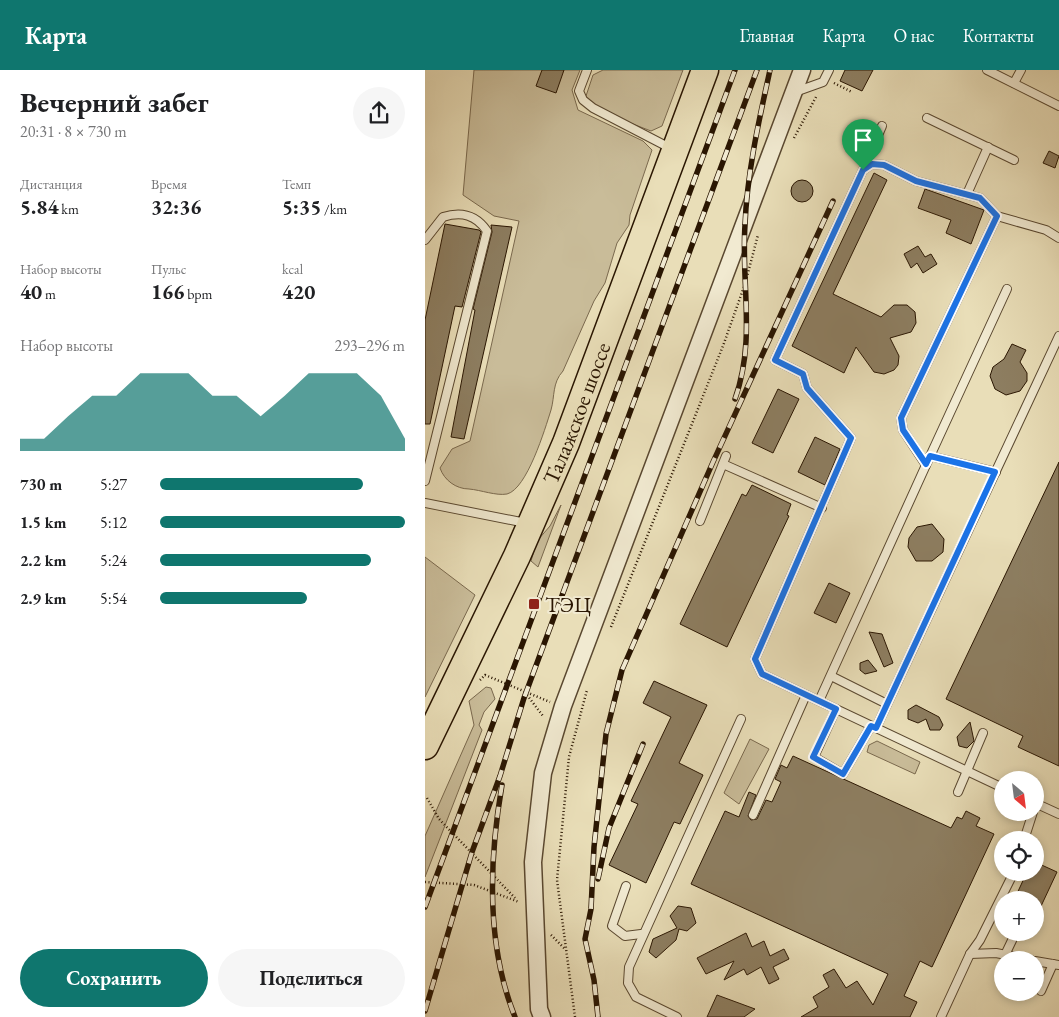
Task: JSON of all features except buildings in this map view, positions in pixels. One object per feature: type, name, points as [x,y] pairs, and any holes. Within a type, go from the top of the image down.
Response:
[{"type":"main road","name":"Талажское шоссе","points":[[425,746],[531,524],[595,368],[705,70]]},
{"type":"street","points":[[542,1017],[539,1009],[533,862],[537,811],[543,774],[563,706],[803,70]]},
{"type":"lane","points":[[587,70],[579,91],[583,100],[593,108],[676,151]]},
{"type":"lane","points":[[795,92],[823,82],[829,70]]},
{"type":"lane","points":[[987,70],[1059,106]]},
{"type":"lane","points":[[1014,83],[1021,70]]},
{"type":"lane","points":[[927,118],[1014,160]]},
{"type":"lane","points":[[882,126],[775,360],[803,374],[807,388],[851,438],[755,659],[762,674],[994,784]]},
{"type":"lane","points":[[967,194],[987,147]]},
{"type":"lane","points":[[863,170],[872,164],[884,165],[916,181],[980,198],[997,216],[1046,230],[1059,238]]},
{"type":"lane","points":[[425,240],[443,217],[447,216],[468,214],[479,220],[487,231],[425,481]]},
{"type":"lane","points":[[926,464],[903,430],[901,418],[997,216]]},
{"type":"lane","points":[[819,701],[1007,289]]},
{"type":"lane","points":[[836,709],[813,757],[843,774],[887,704],[1059,336]]},
{"type":"lane","points":[[930,456],[995,472]]},
{"type":"lane","points":[[700,521],[724,460],[822,508]]},
{"type":"lane","points":[[425,503],[531,524]]},
{"type":"lane","points":[[831,676],[887,704]]},
{"type":"lane","points":[[753,815],[806,695]]},
{"type":"lane","points":[[677,1017],[636,997],[628,983],[629,967],[741,719]]},
{"type":"lane","points":[[957,792],[983,734]]},
{"type":"lane","points":[[1044,808],[1059,814]]},
{"type":"lane","points":[[941,1017],[970,954],[980,940],[1010,881]]},
{"type":"lane","points":[[626,886],[612,926],[625,936],[641,934]]},
{"type":"lane","points":[[970,954],[994,954]]},
{"type":"lane","points":[[1044,986],[1056,965]]},
{"type":"path","points":[[790,146],[823,82]]},
{"type":"path","points":[[835,82],[852,92]]},
{"type":"path","points":[[608,633],[628,588],[723,346],[745,284],[759,229]]},
{"type":"path","points":[[507,685],[515,689]]},
{"type":"path","points":[[580,1017],[575,1016],[557,880],[569,757],[588,686]]},
{"type":"path","points":[[427,798],[439,819],[452,834],[566,950]]},
{"type":"path","points":[[425,882],[474,885],[492,893],[517,899]]},
{"type":"shaded area","points":[[474,70],[580,70],[572,90],[578,110],[643,141],[652,150],[630,215],[629,225],[617,243],[605,283],[594,301],[563,371],[557,380],[551,410],[534,457],[521,481],[514,490],[507,494],[493,494],[455,486],[448,480],[440,468],[452,449],[470,441],[519,221],[494,216],[463,195]]},
{"type":"shaded area","points":[[603,70],[683,70],[662,126],[651,131],[591,108],[586,96],[593,75]]},
{"type":"shaded area","points":[[561,505],[538,567],[531,561],[537,541],[550,526]]},
{"type":"shaded area","points":[[425,557],[475,595],[425,697]]},
{"type":"shaded area","points":[[486,687],[491,688],[495,699],[484,712],[479,725],[482,730],[425,877],[425,836],[474,725],[469,701]]},
{"type":"shaded area","points":[[750,739],[769,749],[739,804],[724,793]]},
{"type":"shaded area","points":[[877,741],[920,762],[915,774],[867,752],[869,745]]},
{"type":"railway","points":[[425,907],[735,70]]},
{"type":"railway","points":[[425,1011],[472,852],[500,776],[524,698],[757,70]]},
{"type":"railway","points":[[735,399],[745,355],[744,247],[748,186],[770,70]]},
{"type":"railway","points":[[598,1017],[594,980],[585,939],[591,909],[594,847],[606,734],[622,670],[713,462],[833,201]]},
{"type":"railway","points":[[598,879],[609,828],[643,744]]},
{"type":"railway","points":[[502,785],[494,843],[493,902],[499,961],[515,1017]]},
{"type":"place","name":"ТЭЦ","points":[[534,604]]},
{"type":"route","points":[[872,164],[884,165],[916,181],[980,198],[997,216],[901,418],[903,430],[907,438],[926,464],[930,456],[995,472],[876,728],[871,726],[843,774],[813,757],[836,709],[762,674],[755,659],[851,438],[807,388],[803,374],[775,360],[863,170],[872,164]]}]
